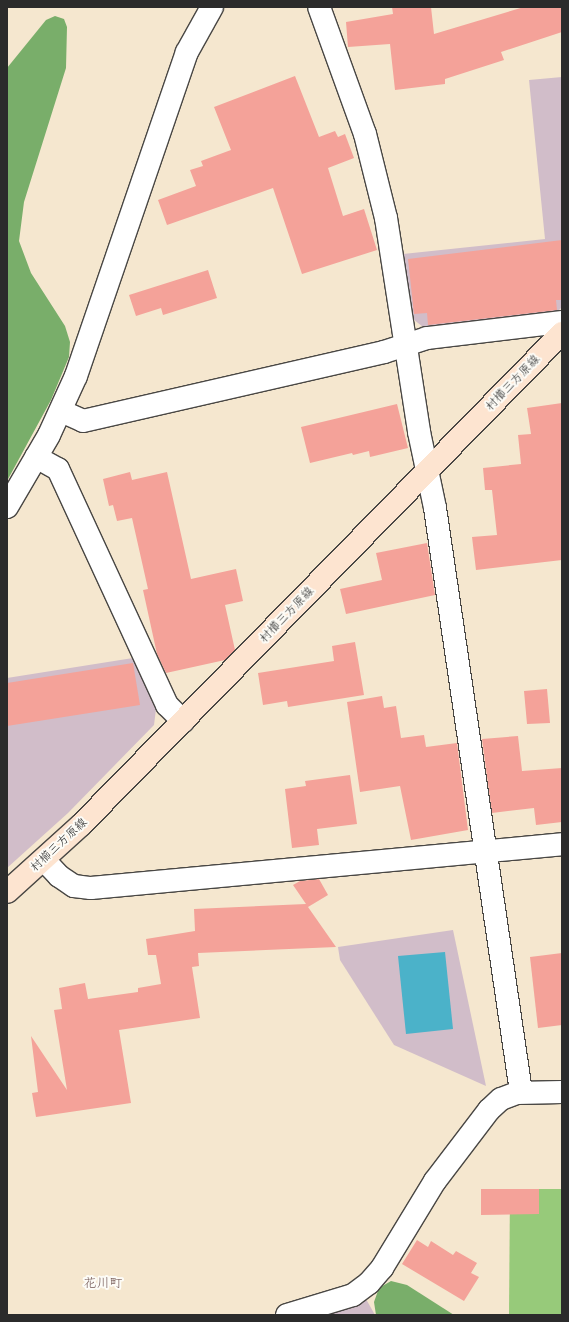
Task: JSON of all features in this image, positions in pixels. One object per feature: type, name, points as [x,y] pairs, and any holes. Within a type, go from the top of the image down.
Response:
[{"type":"main road","name":"村櫛三方原線","points":[[7,892],[44,860],[183,721],[562,333]]},
{"type":"street","points":[[7,507],[61,411],[88,346],[187,52],[212,7]]},
{"type":"street","points":[[319,7],[375,168],[386,218],[427,471],[521,1092]]},
{"type":"street","points":[[61,411],[83,421],[250,384],[406,345],[427,338],[562,322]]},
{"type":"street","points":[[36,457],[58,469],[167,705],[183,721]]},
{"type":"street","points":[[44,860],[59,876],[74,886],[91,888],[562,844]]},
{"type":"street","points":[[287,1315],[353,1295],[369,1283],[382,1268],[435,1181],[489,1110],[501,1100],[521,1092],[562,1092]]},
{"type":"shaded area","points":[[562,77],[562,307],[556,313],[423,327],[413,319],[403,254],[545,239],[529,80]]},
{"type":"shaded area","points":[[133,658],[156,709],[154,725],[68,813],[7,868],[7,678]]},
{"type":"shaded area","points":[[453,930],[486,1086],[394,1045],[340,960],[338,947]]},
{"type":"shaded area","points":[[366,1299],[375,1315],[328,1315],[358,1304]]},
{"type":"green space","points":[[55,16],[64,19],[67,27],[66,68],[24,202],[19,241],[31,273],[65,326],[70,342],[69,357],[51,400],[7,481],[7,68],[46,20]]},
{"type":"green space","points":[[510,1189],[562,1189],[562,1315],[509,1315]]},
{"type":"green space","points":[[391,1281],[407,1285],[454,1315],[376,1315],[374,1302],[379,1288]]},
{"type":"water","points":[[445,952],[453,1029],[406,1034],[398,956]]},
{"type":"building","points":[[392,7],[431,7],[434,34],[524,7],[562,7],[562,32],[501,52],[504,60],[445,79],[445,84],[395,90],[390,44],[348,47],[346,22],[393,14]]},
{"type":"building","points":[[295,76],[319,137],[335,131],[338,137],[345,134],[354,158],[328,168],[343,216],[364,209],[377,250],[302,274],[273,188],[167,225],[158,200],[196,186],[190,170],[203,166],[201,161],[231,150],[214,107]]},
{"type":"building","points":[[562,240],[562,300],[556,300],[557,310],[428,325],[427,313],[414,314],[408,259]]},
{"type":"building","points":[[208,270],[217,298],[163,315],[161,308],[136,316],[129,295]]},
{"type":"building","points":[[562,403],[562,560],[476,570],[472,537],[497,535],[492,490],[485,490],[483,468],[521,464],[518,435],[531,434],[527,408]]},
{"type":"building","points":[[397,404],[408,448],[370,457],[369,451],[353,455],[352,453],[310,463],[301,427]]},
{"type":"building","points":[[130,472],[132,480],[167,472],[191,579],[236,569],[243,601],[225,605],[235,650],[225,660],[166,673],[157,654],[143,590],[148,589],[132,518],[117,521],[113,505],[109,506],[103,479]]},
{"type":"building","points":[[427,543],[435,595],[346,614],[340,589],[382,580],[376,553]]},
{"type":"building","points":[[355,642],[364,695],[288,707],[287,701],[263,705],[258,673],[334,661],[332,646]]},
{"type":"building","points":[[133,663],[140,705],[7,726],[7,683]]},
{"type":"building","points":[[547,689],[550,723],[527,724],[524,691]]},
{"type":"building","points":[[382,696],[384,708],[396,706],[401,738],[424,735],[426,747],[457,743],[468,830],[411,840],[400,786],[360,792],[347,702]]},
{"type":"building","points":[[518,736],[522,771],[562,768],[562,822],[536,825],[534,808],[492,813],[482,739]]},
{"type":"building","points":[[350,775],[357,824],[317,829],[319,845],[292,848],[285,789],[306,786],[305,781]]},
{"type":"building","points":[[319,879],[328,895],[308,907],[336,947],[198,953],[199,966],[192,967],[200,1018],[119,1030],[131,1103],[36,1117],[32,1093],[38,1092],[31,1036],[67,1090],[54,1010],[62,1009],[59,988],[85,983],[88,999],[138,992],[138,988],[161,984],[156,955],[148,955],[146,939],[195,931],[194,909],[306,904],[293,885],[300,881]]},
{"type":"building","points":[[562,953],[562,1025],[538,1028],[530,957]]},
{"type":"building","points":[[481,1189],[539,1189],[539,1214],[481,1215]]},
{"type":"building","points":[[417,1240],[428,1247],[431,1241],[453,1255],[456,1251],[477,1263],[471,1273],[479,1277],[464,1301],[402,1264]]},
{"type":"district","name":"花川町","points":[[103,1283]]}]
